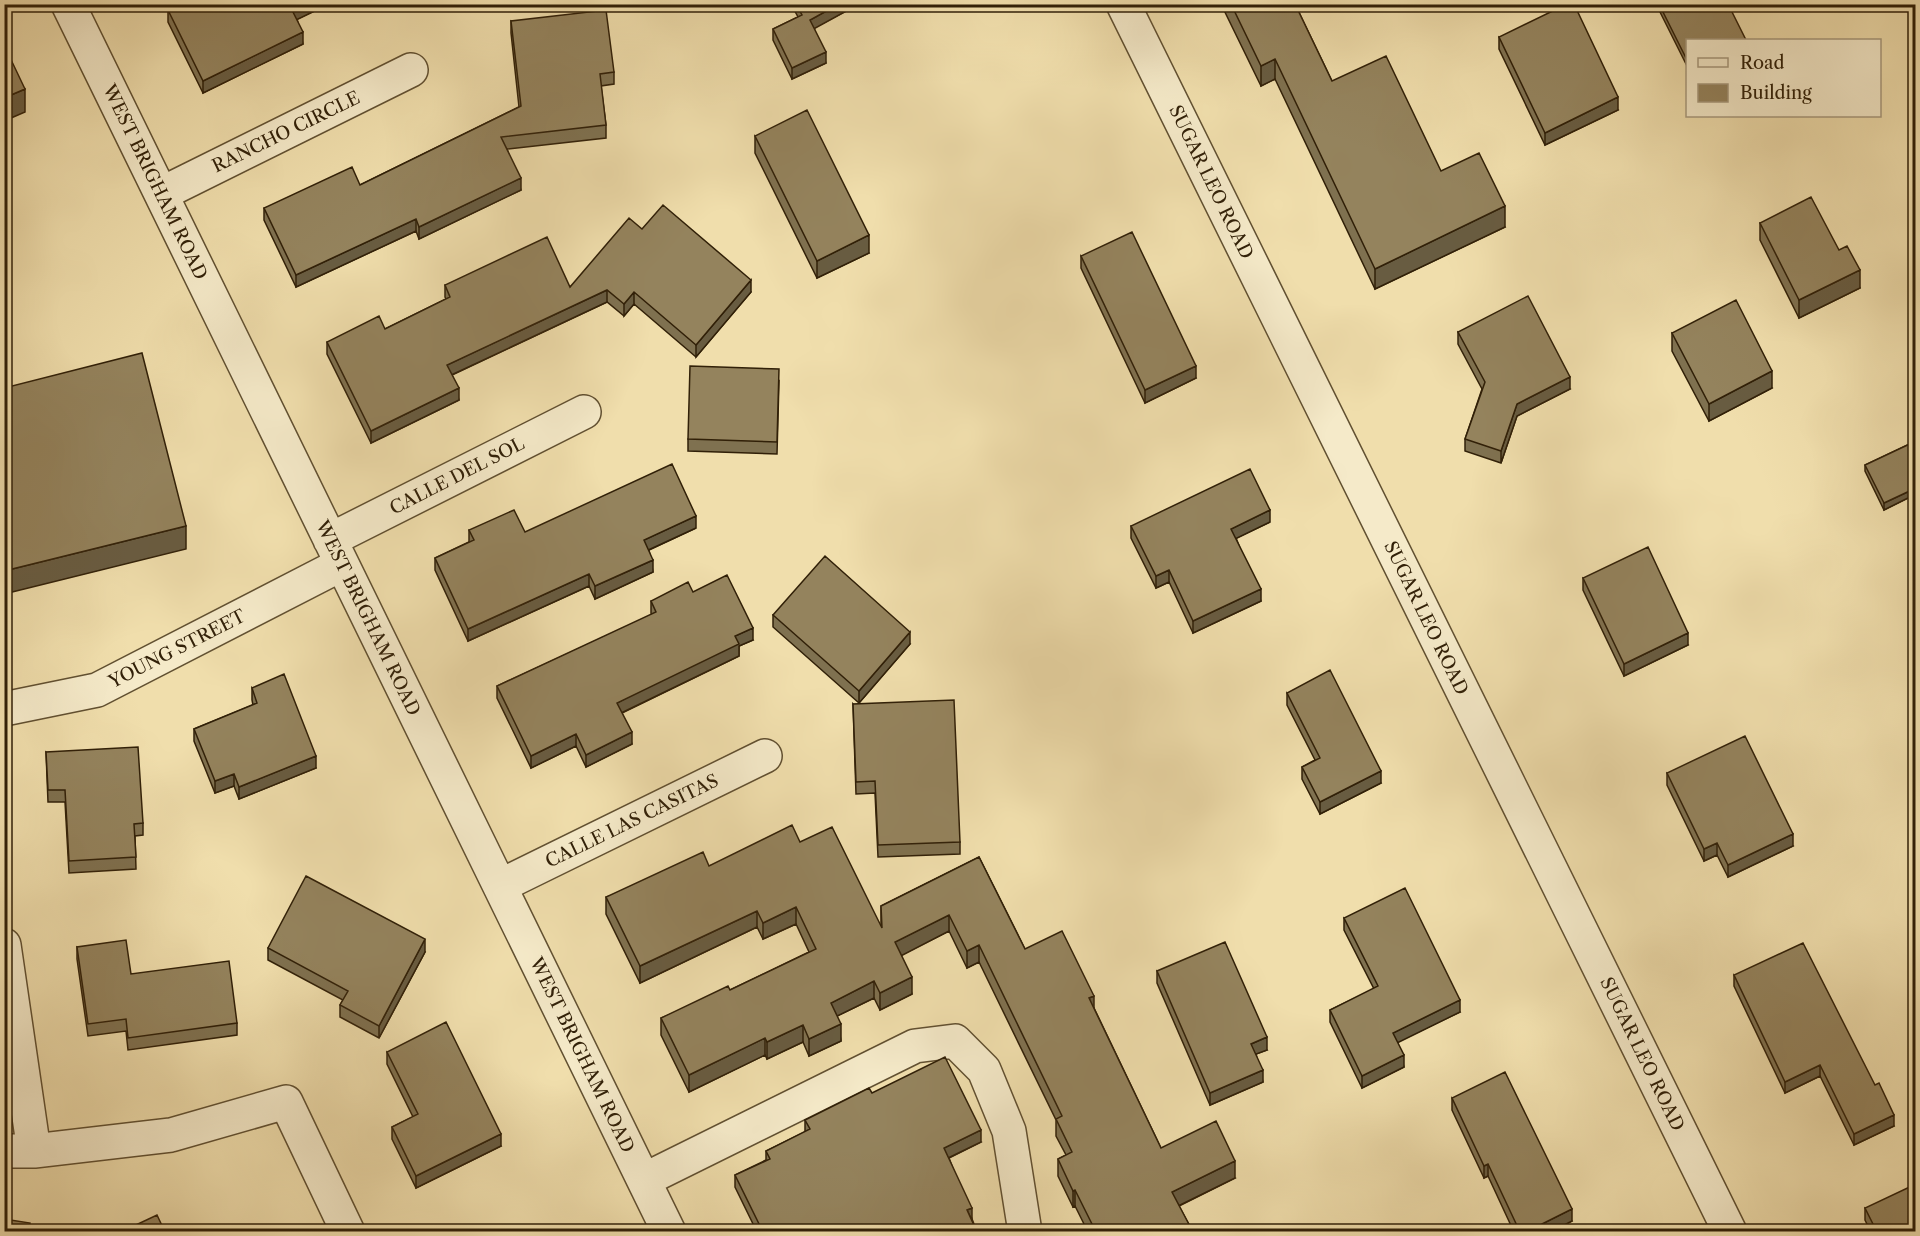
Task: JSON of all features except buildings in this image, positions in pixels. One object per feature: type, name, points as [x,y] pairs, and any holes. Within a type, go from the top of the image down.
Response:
[{"type":"street","name":"WEST BRIGHAM ROAD","points":[[68,4],[669,1232]]},
{"type":"street","name":"SUGAR LEO ROAD","points":[[1123,4],[1730,1232]]},
{"type":"street","name":"RANCHO CIRCLE","points":[[161,194],[411,70]]},
{"type":"street","name":"CALLE DEL SOL","points":[[336,552],[584,412]]},
{"type":"street","name":"YOUNG STREET","points":[[4,710],[97,690],[336,552]]},
{"type":"street","name":"CALLE LAS CASITAS","points":[[500,886],[765,756]]},
{"type":"street","points":[[4,945],[19,1151],[171,1135],[286,1102],[348,1232]]},
{"type":"street","points":[[644,1180],[915,1046],[955,1041],[984,1070],[1009,1131],[1025,1232]]}]
